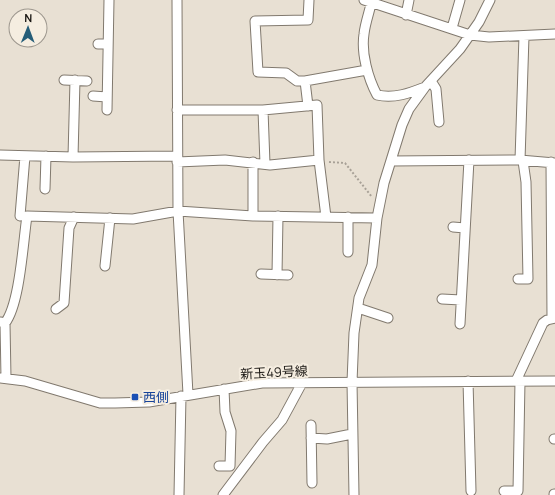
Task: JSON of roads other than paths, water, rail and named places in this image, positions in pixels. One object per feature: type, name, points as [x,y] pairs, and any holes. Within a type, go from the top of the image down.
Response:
[{"type":"street","points":[[107,110],[110,0]]},
{"type":"street","points":[[177,0],[178,211],[185,395],[179,495]]},
{"type":"street","points":[[309,0],[308,20],[255,21],[258,72],[286,73],[297,81],[305,82],[367,70]]},
{"type":"street","points":[[406,15],[409,0]]},
{"type":"street","points":[[452,28],[460,0]]},
{"type":"street","points":[[354,495],[352,382],[354,333],[363,286],[372,264],[377,218],[391,161],[402,125],[409,109],[428,84],[448,63],[470,35],[479,22],[490,0]]},
{"type":"street","points":[[428,84],[407,94],[386,97],[377,95],[367,70],[363,34],[368,2],[470,35],[489,37],[555,34]]},
{"type":"street","points":[[518,279],[528,279],[526,182],[522,161],[524,36]]},
{"type":"street","points":[[98,44],[108,44]]},
{"type":"street","points":[[64,80],[86,81]]},
{"type":"street","points":[[73,157],[75,80]]},
{"type":"street","points":[[305,82],[308,106]]},
{"type":"street","points":[[428,84],[436,88],[439,122]]},
{"type":"street","points":[[93,96],[107,97]]},
{"type":"street","points":[[177,110],[263,110],[317,105],[319,161],[326,217]]},
{"type":"street","points":[[263,110],[265,164]]},
{"type":"street","points":[[0,155],[225,160],[270,165],[319,161]]},
{"type":"street","points":[[20,216],[25,156]]},
{"type":"street","points":[[45,189],[46,156]]},
{"type":"street","points":[[391,161],[469,160],[553,163],[554,318],[543,323],[518,381],[518,493],[504,491]]},
{"type":"street","points":[[460,324],[469,160]]},
{"type":"street","points":[[253,162],[253,216]]},
{"type":"street","points":[[3,378],[3,322],[12,311],[16,297],[27,216],[110,218],[148,217],[178,211],[253,216],[377,218]]},
{"type":"street","points":[[277,275],[278,216]]},
{"type":"street","points":[[56,309],[64,303],[69,228],[74,217]]},
{"type":"street","points":[[348,217],[348,252]]},
{"type":"street","points":[[105,266],[110,218]]},
{"type":"street","points":[[453,227],[465,228]]},
{"type":"street","points":[[261,274],[288,275]]},
{"type":"street","points":[[442,299],[461,300]]},
{"type":"street","points":[[358,308],[388,318]]},
{"type":"street","name":"新玉49号線","points":[[3,378],[25,381],[100,403],[134,403],[262,383],[555,381]]},
{"type":"street","points":[[468,381],[471,491]]},
{"type":"street","points":[[223,495],[263,442],[282,420],[302,383]]},
{"type":"street","points":[[219,466],[230,466],[231,431],[225,412],[224,389]]},
{"type":"street","points":[[311,425],[312,483]]},
{"type":"street","points":[[311,438],[327,440],[352,434]]},
{"type":"place","name":"西側","points":[[135,397]]}]
